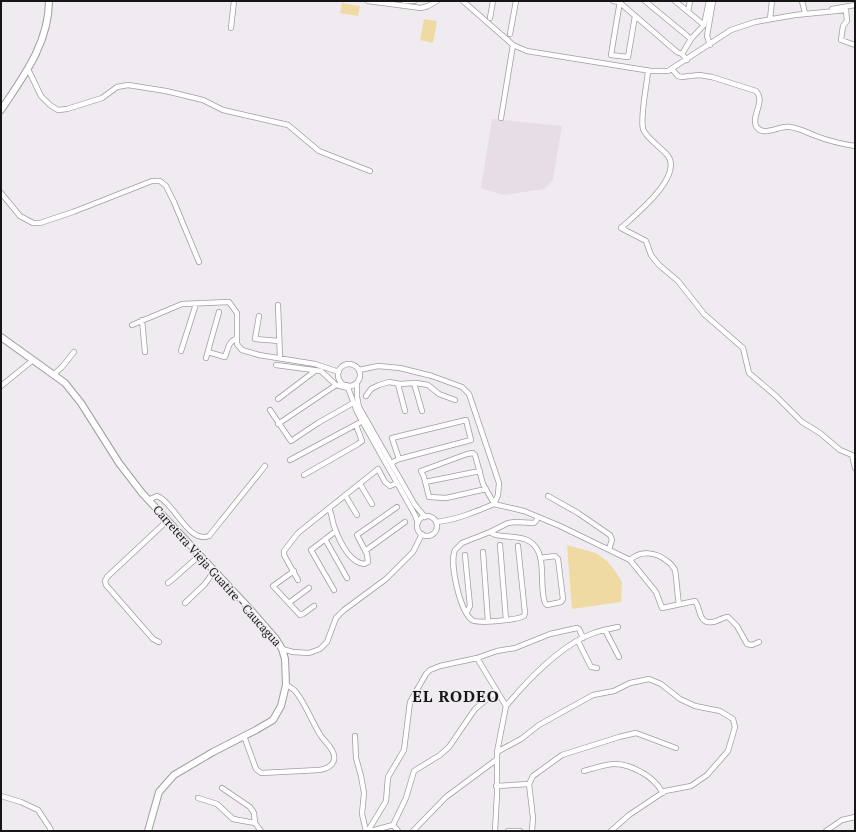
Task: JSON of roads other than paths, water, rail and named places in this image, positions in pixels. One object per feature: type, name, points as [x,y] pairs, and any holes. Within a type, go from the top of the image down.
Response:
[{"type":"main road","points":[[1,110],[33,61],[48,21],[49,1]]},
{"type":"main road","name":"Carretera Vieja Guatire - Caucagua","points":[[1,337],[65,383],[81,403],[119,464],[148,500],[276,639],[282,649],[285,659],[286,685],[281,706],[272,720],[174,775],[159,792],[148,831]]},
{"type":"street","points":[[231,28],[234,1]]},
{"type":"street","points":[[368,1],[421,8],[437,1]]},
{"type":"street","points":[[404,1],[414,1]]},
{"type":"street","points":[[462,1],[513,45],[527,51],[655,71],[672,69],[710,45],[730,30],[740,25],[855,5]]},
{"type":"street","points":[[490,18],[493,1]]},
{"type":"street","points":[[510,34],[516,1]]},
{"type":"street","points":[[613,1],[620,2],[677,52],[682,54],[687,60]]},
{"type":"street","points":[[645,1],[691,39]]},
{"type":"street","points":[[675,1],[704,25]]},
{"type":"street","points":[[688,12],[690,1]]},
{"type":"street","points":[[682,54],[691,39],[704,25],[709,1]]},
{"type":"street","points":[[710,45],[707,36],[713,1]]},
{"type":"street","points":[[770,19],[772,1]]},
{"type":"street","points":[[802,1],[805,13]]},
{"type":"street","points":[[620,2],[611,55],[628,57],[635,16]]},
{"type":"street","points":[[855,45],[841,40],[843,26],[847,22],[846,10],[795,14],[755,22],[731,30],[668,71],[648,71],[643,129],[647,136],[669,157],[671,163],[670,175],[662,188],[621,228],[646,241],[651,255],[659,265],[678,281],[704,314],[743,348],[749,373],[776,396],[802,422],[820,433],[840,450],[852,455],[855,468]]},
{"type":"street","points":[[501,118],[513,45]]},
{"type":"street","points":[[28,69],[41,96],[50,105],[58,110],[67,109],[102,98],[117,88],[128,85],[166,91],[203,100],[223,110],[288,126],[319,151],[370,171]]},
{"type":"street","points":[[672,69],[681,77],[708,76],[756,91],[760,100],[755,122],[756,126],[761,130],[770,131],[782,127],[791,127],[824,139],[855,146]]},
{"type":"street","points":[[1,193],[20,216],[33,223],[40,223],[73,212],[152,180],[160,181],[166,186],[174,202],[199,262]]},
{"type":"street","points":[[132,324],[182,304],[229,302],[237,313],[237,344],[242,350],[259,355],[315,364],[339,372]]},
{"type":"street","points":[[181,351],[196,304]]},
{"type":"street","points":[[278,304],[280,358]]},
{"type":"street","points":[[206,358],[219,312]]},
{"type":"street","points":[[258,316],[255,339],[279,341]]},
{"type":"street","points":[[142,320],[145,352]]},
{"type":"street","points":[[208,352],[225,357],[230,342],[234,339],[238,339]]},
{"type":"street","points":[[53,375],[62,367],[74,352]]},
{"type":"street","points":[[1,386],[33,360]]},
{"type":"street","points":[[418,523],[425,517],[432,518],[436,522],[436,528],[433,534],[428,536],[422,534],[418,529],[418,523],[415,515],[362,422],[347,387],[339,379],[339,372],[343,365],[354,364],[359,370],[360,377],[357,383],[356,397],[359,407],[415,505],[425,517]]},
{"type":"street","points":[[276,365],[304,368],[315,372]]},
{"type":"street","points":[[359,370],[378,366],[400,368],[432,376],[462,387],[469,394],[499,483],[498,495],[495,503],[449,521],[436,522]]},
{"type":"street","points":[[278,399],[315,372],[321,371],[336,385],[347,387],[357,383]]},
{"type":"street","points":[[415,372],[415,383],[422,411]]},
{"type":"street","points":[[366,396],[371,390],[379,385],[389,382],[398,384],[415,383],[428,385],[439,394],[455,400]]},
{"type":"street","points":[[398,384],[405,411]]},
{"type":"street","points":[[278,424],[336,385]]},
{"type":"street","points":[[270,410],[278,424],[291,441],[353,403]]},
{"type":"street","points":[[391,463],[399,459],[471,440],[466,420],[392,438],[399,459]]},
{"type":"street","points":[[290,460],[362,422]]},
{"type":"street","points":[[304,475],[362,441],[356,425]]},
{"type":"street","points":[[486,489],[446,498],[429,497],[426,482],[421,471],[473,453],[475,455],[486,489],[495,503],[538,516],[630,560],[656,592],[661,607],[664,608],[695,601],[697,603],[700,615],[705,621],[711,622],[728,617],[737,626],[747,644],[752,645],[759,642]]},
{"type":"street","points":[[148,500],[157,496],[162,498],[168,503],[190,531],[204,538],[211,533],[265,466]]},
{"type":"street","points":[[298,580],[284,555],[284,551],[298,533],[378,469],[385,482],[390,486],[397,483]]},
{"type":"street","points":[[426,482],[480,471]]},
{"type":"street","points":[[360,484],[372,504]]},
{"type":"street","points":[[345,495],[357,515]]},
{"type":"street","points":[[548,496],[578,512],[610,535],[612,540],[609,549]]},
{"type":"street","points":[[329,508],[340,541],[355,561],[364,564],[368,562],[365,551],[357,535],[397,506]]},
{"type":"street","points":[[518,546],[525,614],[520,618],[506,620],[473,620],[466,612],[455,581],[453,552],[460,545],[508,523],[534,523],[538,516]]},
{"type":"street","points":[[159,642],[153,639],[106,585],[105,581],[107,577],[168,520]]},
{"type":"street","points":[[365,551],[405,522]]},
{"type":"street","points":[[334,590],[311,550],[336,531]]},
{"type":"street","points":[[490,532],[494,535],[517,536],[530,541],[536,548],[540,558],[545,602],[548,605],[561,602],[563,599],[558,559],[551,556],[540,558]]},
{"type":"street","points":[[282,649],[293,652],[309,653],[320,649],[327,642],[336,618],[344,610],[386,579],[413,552],[422,534]]},
{"type":"street","points":[[325,539],[347,578]]},
{"type":"street","points":[[500,545],[506,620]]},
{"type":"street","points":[[483,552],[488,621]]},
{"type":"street","points":[[630,560],[637,555],[650,553],[661,556],[669,563],[675,570],[679,604]]},
{"type":"street","points":[[168,583],[200,555]]},
{"type":"street","points":[[465,555],[470,606],[466,612]]},
{"type":"street","points":[[185,602],[205,584],[214,571]]},
{"type":"street","points":[[294,571],[273,586],[290,602],[300,615],[314,606]]},
{"type":"street","points":[[290,602],[309,588]]},
{"type":"street","points":[[495,831],[496,760],[506,706],[517,693],[554,657],[593,633],[618,627]]},
{"type":"street","points":[[368,831],[385,805],[389,775],[404,750],[410,702],[423,677],[430,670],[440,666],[477,658],[497,651],[518,647],[550,634],[577,628],[581,631],[583,638]]},
{"type":"street","points":[[606,630],[619,657]]},
{"type":"street","points":[[578,641],[591,667],[597,668]]},
{"type":"street","points":[[477,658],[506,706]]},
{"type":"street","points":[[497,752],[521,739],[539,726],[592,695],[614,691],[630,683],[649,679],[661,684],[680,699],[695,706],[720,711],[733,719],[735,727],[728,751],[707,775],[691,786],[663,793],[629,815],[611,831]]},
{"type":"street","points":[[244,736],[256,769],[261,773],[320,770],[327,769],[332,764],[334,758],[332,750],[316,728],[297,693],[291,687],[286,685]]},
{"type":"street","points":[[393,825],[406,798],[414,771],[440,755],[449,747],[475,709],[497,691]]},
{"type":"street","points":[[532,831],[533,818],[529,784],[533,776],[562,755],[636,733],[676,748]]},
{"type":"street","points":[[355,736],[356,758],[364,793],[362,814],[368,831]]},
{"type":"street","points":[[413,831],[446,797],[496,760]]},
{"type":"street","points":[[584,771],[611,764],[627,765],[652,778],[663,793]]},
{"type":"street","points":[[496,786],[529,784]]},
{"type":"street","points":[[222,788],[250,807],[254,813],[255,823],[261,831]]},
{"type":"street","points":[[1,796],[21,802],[38,810],[51,831]]},
{"type":"street","points":[[198,798],[217,804],[233,819],[255,823]]},
{"type":"street","points":[[826,831],[842,820],[855,817]]},
{"type":"street","points":[[368,831],[393,825]]},
{"type":"street","points":[[393,825],[398,831]]},
{"type":"street","points":[[508,831],[520,831]]},
{"type":"district","name":"EL RODEO","points":[[456,696]]}]
